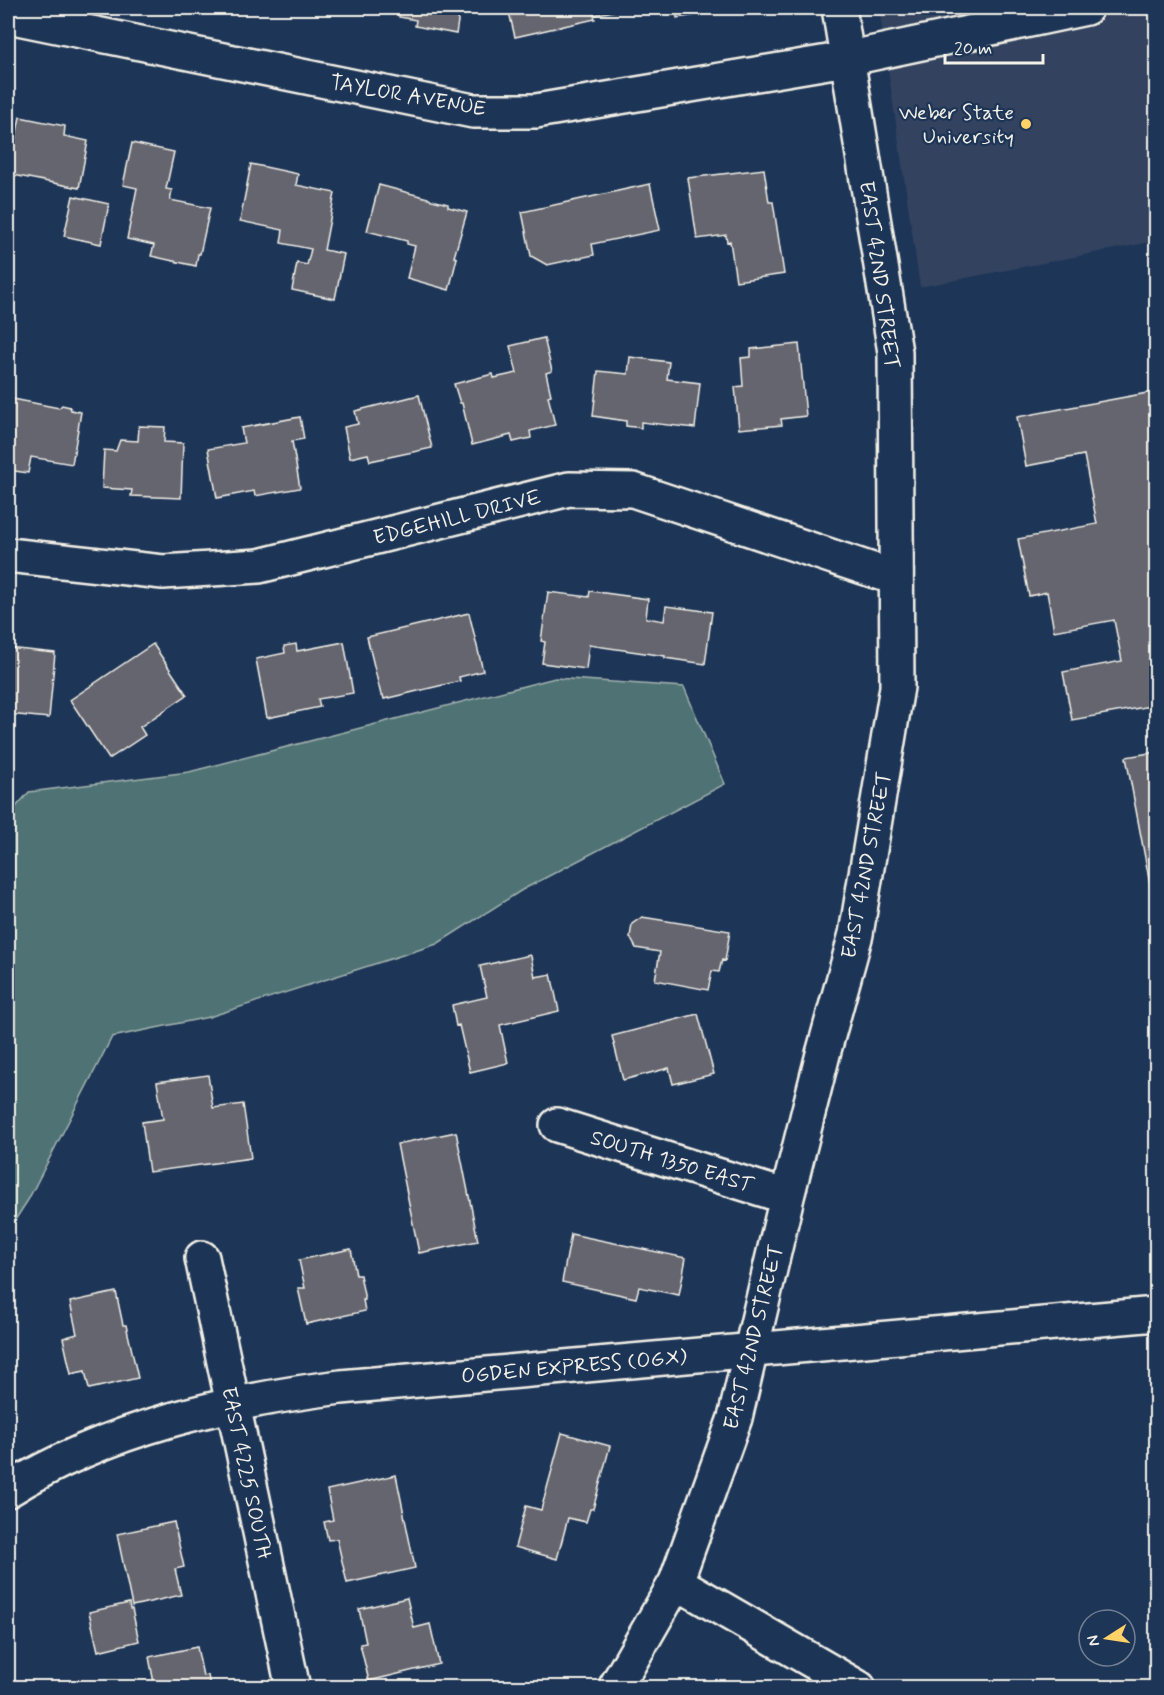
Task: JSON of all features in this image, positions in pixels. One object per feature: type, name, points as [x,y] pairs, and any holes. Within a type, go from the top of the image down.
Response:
[{"type":"street","name":"EAST 42ND STREET","points":[[615,1688],[676,1582],[735,1418],[787,1197],[856,934],[897,687],[895,352],[839,8]]},
{"type":"street","name":"TAYLOR AVENUE","points":[[8,16],[56,17],[473,111],[536,111],[846,59],[1086,8]]},
{"type":"street","name":"EDGEHILL DRIVE","points":[[8,555],[164,572],[259,566],[569,489],[633,490],[896,578]]},
{"type":"street","name":"SOUTH 1350 EAST","points":[[557,1125],[787,1197]]},
{"type":"street","name":"EAST 4225 SOUTH","points":[[202,1258],[293,1688]]},
{"type":"street","name":"OGDEN EXPRESS (OGX)","points":[[8,1490],[105,1442],[171,1420],[233,1404],[286,1394],[341,1387],[1156,1314]]},
{"type":"street","points":[[676,1582],[859,1688]]},
{"type":"shaded area","name":"Weber State University","points":[[879,8],[1156,8],[1156,241],[920,287]]},
{"type":"green space","points":[[555,678],[684,687],[725,784],[522,890],[437,944],[209,1017],[112,1037],[28,1200],[8,1231],[8,816],[29,792],[189,772]]},
{"type":"building","points":[[393,8],[460,8],[456,34],[415,26],[416,20],[399,17],[400,9]]},
{"type":"building","points":[[508,8],[623,9],[594,15],[595,19],[515,37]]},
{"type":"building","points":[[676,8],[710,8],[711,13],[677,18]]},
{"type":"building","points":[[20,117],[65,126],[64,136],[88,141],[79,188],[8,174]]},
{"type":"building","points":[[132,143],[174,152],[166,189],[172,190],[170,200],[210,208],[196,266],[151,256],[154,245],[127,239],[137,188],[123,185]]},
{"type":"building","points":[[251,164],[298,174],[296,185],[335,193],[324,250],[344,254],[335,299],[292,290],[297,263],[307,265],[311,249],[281,243],[283,230],[240,221]]},
{"type":"building","points":[[764,169],[769,202],[773,202],[784,274],[736,281],[730,241],[727,242],[726,235],[697,239],[688,178]]},
{"type":"building","points":[[650,184],[660,230],[592,244],[594,255],[547,265],[531,256],[522,212]]},
{"type":"building","points":[[379,185],[448,204],[448,207],[467,212],[454,257],[457,258],[449,290],[407,278],[415,246],[407,244],[407,241],[367,231]]},
{"type":"building","points":[[73,196],[109,204],[101,244],[64,236]]},
{"type":"building","points":[[544,338],[552,371],[546,373],[551,395],[548,396],[555,425],[530,431],[531,438],[513,442],[511,435],[472,445],[462,403],[460,403],[454,384],[493,374],[494,378],[517,373],[510,346]]},
{"type":"building","points":[[799,344],[806,416],[781,419],[782,425],[739,429],[735,387],[743,386],[741,358],[751,357],[751,349]]},
{"type":"building","points":[[630,357],[669,362],[667,379],[700,383],[695,428],[641,422],[641,428],[626,426],[626,421],[593,416],[598,371],[628,374]]},
{"type":"building","points":[[1153,392],[1156,410],[1156,705],[1072,720],[1063,672],[1122,661],[1114,620],[1054,631],[1047,592],[1029,596],[1018,539],[1097,524],[1084,455],[1026,466],[1017,417]]},
{"type":"building","points":[[419,395],[432,448],[370,461],[368,454],[350,458],[344,427],[358,424],[355,411]]},
{"type":"building","points":[[8,398],[59,408],[62,405],[81,412],[72,464],[31,457],[28,473],[8,470]]},
{"type":"building","points":[[300,417],[304,439],[292,441],[300,488],[255,496],[254,491],[217,498],[208,449],[244,443],[241,428]]},
{"type":"building","points":[[139,426],[165,427],[164,442],[183,443],[181,498],[131,496],[132,490],[102,488],[104,450],[116,451],[120,440],[138,441]]},
{"type":"building","points":[[590,591],[648,599],[646,618],[664,621],[666,606],[712,612],[705,664],[589,645],[586,669],[542,663],[545,642],[541,641],[548,592],[589,597]]},
{"type":"building","points":[[469,613],[483,671],[459,677],[460,681],[384,699],[381,695],[367,637]]},
{"type":"building","points":[[344,642],[353,693],[318,699],[320,707],[267,718],[256,659],[285,653],[284,646],[296,644],[297,651]]},
{"type":"building","points":[[153,644],[187,695],[140,727],[145,735],[109,759],[70,700]]},
{"type":"building","points":[[8,648],[55,653],[49,718],[8,714]]},
{"type":"building","points":[[1156,752],[1156,916],[1126,757]]},
{"type":"building","points":[[642,917],[730,931],[725,961],[722,960],[719,972],[712,971],[708,990],[655,980],[660,952],[636,948],[630,937],[632,924]]},
{"type":"building","points":[[530,955],[535,977],[551,974],[559,1011],[500,1025],[508,1063],[470,1072],[452,1005],[487,997],[480,966]]},
{"type":"building","points":[[698,1014],[714,1074],[673,1084],[669,1068],[623,1080],[612,1036]]},
{"type":"building","points":[[208,1075],[213,1108],[243,1104],[251,1158],[149,1172],[142,1122],[163,1119],[157,1082]]},
{"type":"building","points":[[456,1132],[478,1241],[419,1253],[397,1144]]},
{"type":"building","points":[[571,1234],[686,1258],[679,1295],[639,1287],[636,1298],[562,1282]]},
{"type":"building","points":[[351,1249],[356,1275],[360,1275],[365,1311],[306,1324],[298,1288],[305,1288],[299,1260]]},
{"type":"building","points":[[116,1292],[138,1378],[89,1389],[85,1371],[71,1374],[63,1338],[77,1334],[70,1302]]},
{"type":"building","points":[[562,1433],[610,1446],[593,1509],[590,1509],[586,1522],[568,1518],[557,1559],[515,1547],[526,1506],[541,1510]]},
{"type":"building","points":[[396,1475],[415,1568],[347,1583],[337,1539],[328,1540],[324,1522],[333,1520],[327,1490]]},
{"type":"building","points":[[174,1522],[184,1567],[175,1569],[181,1595],[132,1606],[117,1534]]},
{"type":"building","points":[[407,1598],[414,1628],[430,1624],[439,1664],[369,1681],[360,1644],[366,1643],[359,1609]]},
{"type":"building","points":[[129,1603],[139,1641],[98,1651],[89,1612]]},
{"type":"building","points":[[197,1647],[203,1676],[208,1675],[210,1688],[155,1688],[149,1657]]},
{"type":"place","name":"Weber State University","points":[[1026,124]]}]
